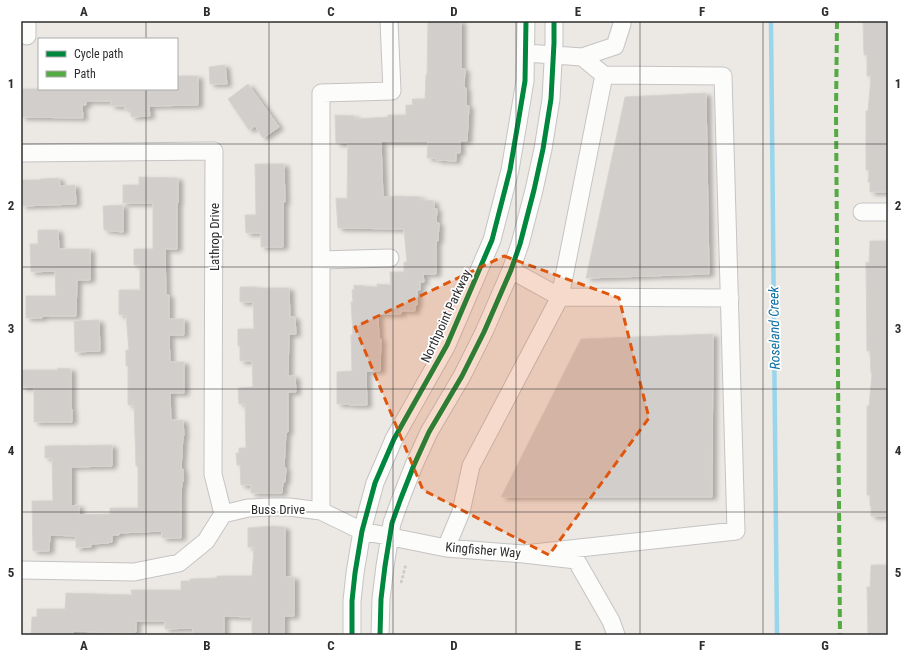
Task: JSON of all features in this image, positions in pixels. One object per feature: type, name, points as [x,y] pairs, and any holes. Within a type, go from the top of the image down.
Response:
[{"type":"street","points":[[321,511],[321,93],[392,91],[389,21]]},
{"type":"street","name":"Northpoint Parkway","points":[[352,635],[352,601],[355,574],[362,531],[375,483],[394,439],[447,345],[492,240],[510,170],[525,81],[526,21]]},
{"type":"street","points":[[380,635],[381,599],[392,523],[414,465],[429,432],[474,354],[511,270],[520,244],[543,149],[551,99],[554,21]]},
{"type":"street","points":[[526,53],[582,57],[615,46],[622,21]]},
{"type":"street","points":[[524,554],[736,531],[723,76],[604,75],[582,57]]},
{"type":"street","points":[[446,548],[461,512],[471,466],[560,297],[604,75]]},
{"type":"street","name":"Lathrop Drive","points":[[21,153],[214,151],[213,474],[223,514]]},
{"type":"street","points":[[862,212],[888,212]]},
{"type":"street","points":[[321,260],[390,258]]},
{"type":"street","points":[[511,270],[560,297],[730,298]]},
{"type":"street","name":"Buss Drive","points":[[223,514],[248,508],[271,507],[289,507],[321,511],[362,531],[390,537]]},
{"type":"street","points":[[21,570],[134,572],[179,563],[206,541],[223,514]]},
{"type":"street","name":"Kingfisher Way","points":[[390,537],[446,548],[576,560],[612,621],[616,635]]},
{"type":"highlighted area","points":[[504,256],[619,298],[649,418],[549,555],[423,490],[355,327]]},
{"type":"building","points":[[428,21],[461,21],[461,69],[465,69],[464,88],[466,88],[466,105],[469,106],[467,141],[460,141],[460,153],[456,153],[456,161],[427,158],[428,141],[381,141],[383,197],[421,197],[421,200],[434,201],[434,209],[437,209],[436,223],[439,223],[438,241],[436,241],[436,274],[423,274],[424,282],[420,282],[420,290],[417,290],[417,305],[415,305],[415,311],[401,311],[401,314],[378,314],[379,339],[381,339],[380,371],[366,371],[367,405],[337,404],[337,372],[352,371],[351,335],[353,335],[351,302],[353,302],[352,290],[354,290],[354,285],[377,287],[377,284],[391,285],[390,272],[404,272],[404,262],[407,262],[404,229],[338,228],[336,198],[347,199],[348,143],[336,143],[335,115],[355,116],[355,119],[388,117],[388,115],[406,115],[406,105],[413,105],[412,99],[425,99]]},
{"type":"building","points":[[863,21],[888,21],[888,192],[870,192],[870,182],[868,182],[869,170],[866,170],[866,111],[868,111],[871,76],[867,76],[867,55],[864,55]]},
{"type":"building","points":[[225,65],[227,84],[210,84],[209,67]]},
{"type":"building","points":[[178,76],[198,76],[198,105],[149,106],[150,116],[131,117],[131,109],[125,109],[125,106],[111,106],[111,101],[86,101],[86,105],[82,105],[83,118],[21,117],[21,89],[178,90]]},
{"type":"building","points":[[248,84],[279,127],[263,138],[255,126],[249,130],[228,99]]},
{"type":"building","points":[[706,93],[709,274],[586,278],[625,97]]},
{"type":"building","points":[[255,164],[284,164],[285,202],[283,202],[283,247],[261,247],[261,233],[246,233],[245,215],[256,215]]},
{"type":"building","points":[[139,177],[178,178],[177,249],[165,249],[166,295],[169,295],[169,319],[184,319],[184,335],[169,335],[170,362],[184,362],[184,393],[170,393],[171,420],[183,420],[184,436],[181,469],[183,469],[183,482],[181,495],[181,538],[162,538],[162,531],[119,533],[119,535],[112,535],[112,542],[91,544],[91,547],[76,548],[76,536],[50,535],[49,551],[33,551],[32,501],[53,501],[52,458],[45,458],[45,446],[112,445],[112,466],[71,467],[71,506],[79,505],[79,515],[110,514],[110,508],[138,508],[138,466],[136,466],[134,405],[128,405],[128,366],[126,366],[126,350],[129,350],[126,315],[119,315],[119,290],[140,290],[140,265],[134,265],[134,249],[153,249],[153,203],[123,203],[123,185],[139,185]]},
{"type":"building","points":[[59,178],[60,186],[75,185],[76,204],[22,206],[21,180]]},
{"type":"building","points":[[123,205],[123,232],[104,230],[103,206]]},
{"type":"building","points":[[38,230],[58,230],[59,249],[90,249],[90,280],[77,280],[76,316],[43,316],[42,318],[26,318],[26,296],[56,296],[55,271],[31,272],[30,244],[38,244]]},
{"type":"building","points":[[870,241],[888,241],[888,516],[871,516],[870,495],[867,495],[867,406],[869,406],[872,373],[870,351],[867,351],[866,262],[869,263]]},
{"type":"building","points":[[240,287],[289,288],[290,317],[295,317],[296,334],[289,334],[288,376],[295,376],[296,392],[288,392],[288,432],[286,432],[284,468],[286,468],[285,482],[283,482],[282,493],[251,493],[251,485],[241,485],[240,465],[237,465],[236,453],[239,453],[239,448],[246,448],[245,404],[239,404],[238,388],[253,387],[252,361],[240,361],[238,329],[254,329],[253,302],[240,302]]},
{"type":"building","points":[[99,320],[100,351],[75,352],[74,321]]},
{"type":"building","points":[[713,334],[712,497],[501,497],[581,339]]},
{"type":"building","points":[[58,368],[71,369],[72,422],[34,422],[34,387],[21,387],[21,370],[58,370]]},
{"type":"building","points":[[273,526],[285,527],[285,577],[294,577],[294,616],[284,616],[284,635],[252,635],[252,617],[224,616],[224,635],[193,635],[193,628],[165,629],[165,621],[136,621],[136,632],[73,631],[73,635],[31,634],[32,617],[37,617],[37,609],[65,609],[66,593],[132,595],[131,590],[181,590],[181,581],[190,581],[190,579],[217,578],[217,576],[252,576],[254,547],[248,547],[248,528]]},
{"type":"building","points":[[871,565],[888,565],[888,635],[868,635],[867,587],[870,587]]},
{"type":"waterway","name":"Roseland Creek","points":[[771,21],[777,635]]},
{"type":"marked path","points":[[837,21],[836,113],[840,635]]},
{"type":"cycle path","points":[[352,635],[352,601],[355,573],[362,531],[375,483],[394,439],[447,345],[492,240],[510,170],[525,81],[526,21]]},
{"type":"cycle path","points":[[380,635],[381,599],[392,523],[414,465],[429,432],[462,376],[484,332],[511,270],[520,244],[543,149],[551,99],[554,21]]}]
